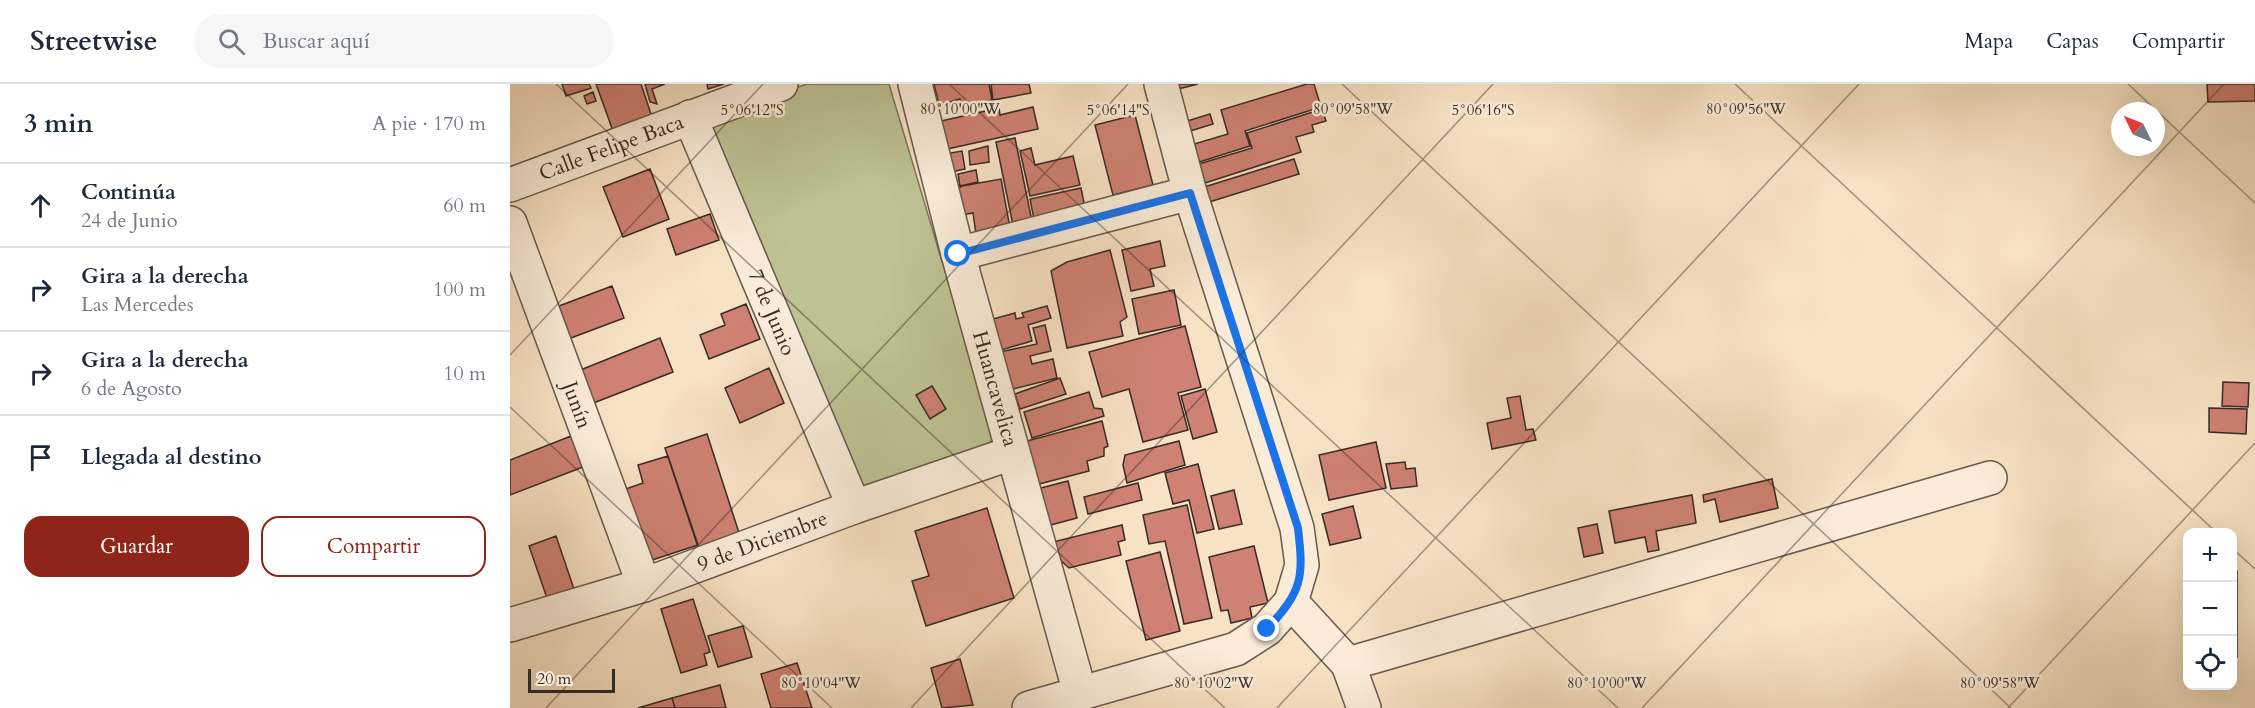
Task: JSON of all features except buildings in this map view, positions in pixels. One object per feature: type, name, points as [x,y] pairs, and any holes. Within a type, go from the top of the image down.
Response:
[{"type":"street","name":"Calle Felipe Baca","points":[[510,185],[781,84]]},
{"type":"street","name":"Huancavelica","points":[[915,84],[958,254],[1080,693]]},
{"type":"street","points":[[1029,708],[1236,649],[1267,629],[1291,602],[1302,565],[1298,528],[1190,193],[1161,84]]},
{"type":"street","name":"7 de Junio","points":[[690,117],[854,507]]},
{"type":"street","points":[[958,254],[1190,193]]},
{"type":"street","name":"Junín","points":[[510,223],[644,585]]},
{"type":"street","name":"9 de Diciembre","points":[[510,625],[644,585],[854,507],[1012,453]]},
{"type":"street","points":[[1348,664],[1990,478]]},
{"type":"street","points":[[1291,602],[1348,664],[1364,708]]},
{"type":"green space","points":[[807,84],[889,84],[992,429],[991,442],[985,453],[868,492],[856,487],[711,125],[722,113]]},
{"type":"route","points":[[958,254],[1190,193],[1298,528],[1302,565],[1291,602],[1267,629]]}]
